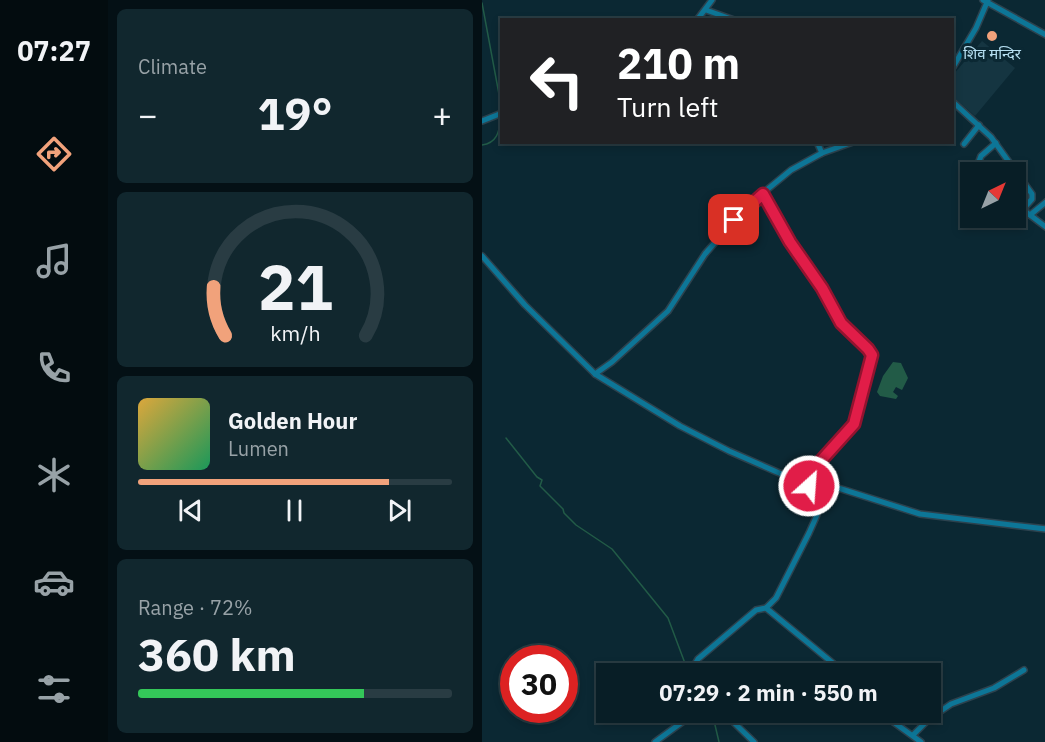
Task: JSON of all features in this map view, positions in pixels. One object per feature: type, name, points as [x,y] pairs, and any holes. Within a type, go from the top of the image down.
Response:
[{"type":"street","points":[[699,18],[712,0]]},
{"type":"street","points":[[954,65],[976,28],[986,1],[1046,36]]},
{"type":"street","points":[[706,10],[728,18]]},
{"type":"street","points":[[954,103],[996,143],[1032,194],[1032,200],[1025,210],[1046,227]]},
{"type":"street","points":[[482,121],[500,114]]},
{"type":"street","points":[[964,144],[979,125]]},
{"type":"street","points":[[979,162],[981,156],[996,143]]},
{"type":"street","points":[[818,144],[822,153]]},
{"type":"street","points":[[595,374],[612,362],[668,311],[705,254],[746,207],[791,170],[822,153],[847,144]]},
{"type":"street","points":[[696,663],[756,610],[766,608],[776,598],[794,566],[817,515],[809,486],[810,478],[818,464],[854,424],[872,355],[841,323],[822,288],[790,242],[763,194]]},
{"type":"street","points":[[1030,215],[1046,202]]},
{"type":"street","points":[[482,256],[525,305],[595,374],[680,426],[729,451],[809,486]]},
{"type":"street","points":[[810,478],[920,514],[1046,529]]},
{"type":"street","points":[[766,608],[833,663]]},
{"type":"street","points":[[913,735],[929,719],[951,704],[994,688],[1024,670]]},
{"type":"street","points":[[655,742],[681,723]]},
{"type":"street","points":[[734,723],[754,742]]},
{"type":"street","points":[[895,723],[921,742]]},
{"type":"shaded area","points":[[982,41],[1015,68],[975,116],[954,98],[954,74]]},
{"type":"shaded area","points":[[893,362],[901,363],[908,378],[902,390],[896,387],[893,392],[898,396],[896,399],[880,396],[877,392],[883,376]]},
{"type":"waterway","points":[[482,3],[500,100]]},
{"type":"waterway","points":[[482,145],[494,139],[500,123]]},
{"type":"waterway","points":[[506,438],[537,477],[542,480],[540,486],[563,509],[564,513],[576,525],[612,549],[668,618],[685,663]]},
{"type":"waterway","points":[[714,723],[719,742]]},
{"type":"place","name":"शिव मन्दिर","points":[[992,36]]},
{"type":"route","points":[[734,220],[763,194],[790,242],[822,288],[841,323],[872,355],[854,424],[818,464],[810,478],[809,486]]}]
